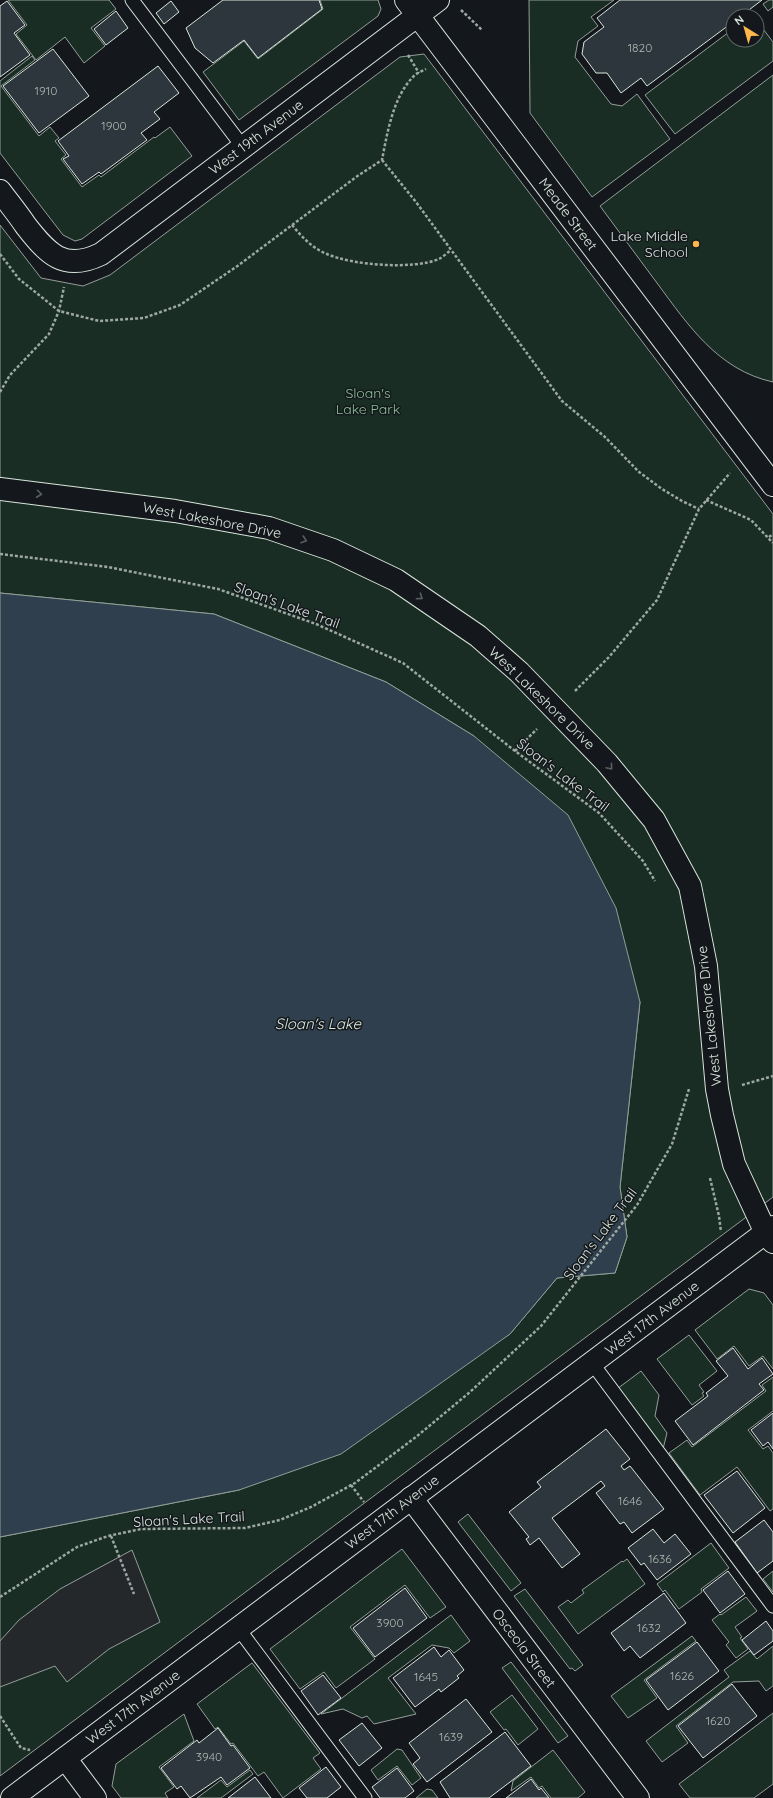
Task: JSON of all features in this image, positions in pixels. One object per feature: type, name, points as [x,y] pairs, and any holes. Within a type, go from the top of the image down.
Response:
[{"type":"street","name":"West 19th Avenue","points":[[0,191],[44,249],[57,257],[69,261],[87,260],[101,254],[243,147],[412,8],[447,3]]},
{"type":"street","name":"Meade Street","points":[[412,8],[773,485]]},
{"type":"street","name":"West Lakeshore Drive","points":[[0,489],[175,511],[269,528],[333,550],[396,580],[478,636],[519,672],[607,763],[654,820],[690,886],[706,966],[718,1096],[734,1164],[770,1234]]},
{"type":"street","name":"West 17th Avenue","points":[[12,1798],[592,1363],[770,1234]]},
{"type":"street","name":"Osceola Street","points":[[411,1498],[638,1798]]},
{"type":"street","points":[[65,1758],[95,1798]]},
{"type":"lane","points":[[132,0],[243,147]]},
{"type":"lane","points":[[592,1363],[773,1606]]},
{"type":"lane","points":[[238,1628],[365,1798]]},
{"type":"path","points":[[447,3],[482,30]]},
{"type":"path","points":[[0,254],[19,279],[59,311],[99,321],[144,318],[180,305],[236,267],[356,177],[382,160],[388,130],[397,101],[413,77]]},
{"type":"path","points":[[382,160],[451,250],[562,402],[605,437],[639,472],[662,489],[682,501],[698,508]]},
{"type":"path","points":[[292,225],[305,241],[326,254],[351,262],[422,264],[439,259],[451,250]]},
{"type":"path","points":[[0,392],[10,375],[49,334],[59,311]]},
{"type":"path","points":[[515,751],[609,657],[657,600],[698,508],[729,473]]},
{"type":"path","points":[[706,500],[751,520],[769,537],[773,543]]},
{"type":"path","points":[[769,537],[773,534]]},
{"type":"path","name":"Sloan's Lake Trail","points":[[0,554],[108,567],[218,589],[316,624],[403,663],[515,751],[599,813],[644,861],[657,885]]},
{"type":"path","name":"Sloan's Lake Trail","points":[[0,1597],[76,1546],[141,1529],[246,1528],[280,1520],[311,1507],[351,1485],[416,1437],[470,1392],[541,1326],[564,1299],[637,1204],[672,1144],[690,1088]]},
{"type":"path","points":[[351,1485],[364,1503]]},
{"type":"path","points":[[111,1536],[134,1594]]},
{"type":"path","points":[[0,1716],[20,1748]]},
{"type":"green space","points":[[8,0],[109,0],[116,9],[91,28],[105,46],[84,63],[65,37],[36,60],[16,34],[27,25]]},
{"type":"green space","points":[[320,0],[378,0],[381,9],[378,16],[239,120],[203,72],[244,41],[258,59],[323,9]]},
{"type":"green space","points":[[529,0],[614,0],[591,17],[598,26],[578,41],[575,57],[611,104],[622,106],[637,94],[670,139],[592,197],[530,113]]},
{"type":"green space","points":[[769,0],[773,0],[773,7],[768,11],[763,4]]},
{"type":"green space","points":[[765,32],[773,42],[773,61],[675,134],[645,95],[725,35],[725,48],[765,48]]},
{"type":"green space","name":"Sloan's Lake Park","points":[[424,54],[773,514],[773,1197],[0,1776],[0,1537],[239,1490],[510,1334],[557,1278],[615,1273],[627,1237],[620,1187],[640,1002],[474,736],[386,682],[214,614],[0,593],[0,225],[41,278],[83,286],[110,275],[400,57]]},
{"type":"green space","points":[[32,56],[35,60],[1,86],[39,136],[50,127],[59,138],[55,141],[66,155],[61,159],[82,187],[99,175],[101,177],[154,137],[155,138],[170,127],[192,156],[82,239],[75,241],[63,235],[0,153],[0,81]]},
{"type":"green space","points":[[773,75],[773,382],[753,376],[736,367],[706,344],[680,314],[600,206]]},
{"type":"green space","points":[[749,1289],[764,1293],[773,1305],[773,1369],[763,1356],[749,1366],[734,1346],[717,1359],[695,1330]]},
{"type":"green space","points":[[689,1335],[717,1371],[699,1385],[704,1392],[702,1393],[704,1396],[692,1405],[657,1359]]},
{"type":"green space","points":[[641,1371],[659,1395],[655,1416],[667,1433],[663,1449],[617,1389]]},
{"type":"green space","points":[[773,1377],[773,1411],[748,1430],[763,1449],[768,1446],[773,1453],[773,1509],[770,1511],[737,1467],[700,1495],[669,1453],[687,1440],[692,1447],[766,1391],[762,1385]]},
{"type":"green space","points":[[468,1514],[521,1583],[511,1591],[458,1522]]},
{"type":"green space","points":[[711,1543],[729,1568],[701,1589],[702,1592],[679,1609],[665,1590],[663,1592],[657,1584]]},
{"type":"green space","points":[[402,1549],[446,1607],[430,1618],[405,1585],[350,1627],[375,1659],[336,1688],[324,1672],[300,1689],[270,1649]]},
{"type":"green space","points":[[627,1559],[645,1584],[578,1634],[558,1607],[568,1600],[571,1603],[584,1593],[582,1590]]},
{"type":"green space","points":[[773,1571],[773,1592],[763,1579]]},
{"type":"green space","points":[[525,1589],[583,1665],[575,1671],[572,1668],[570,1669],[514,1596]]},
{"type":"green space","points":[[746,1597],[757,1611],[735,1627],[742,1637],[740,1638],[748,1649],[736,1658],[726,1645],[729,1642],[712,1620]]},
{"type":"green space","points":[[451,1615],[470,1641],[454,1653],[449,1648],[432,1645],[388,1678],[416,1714],[374,1724],[367,1716],[362,1718],[343,1709],[321,1714]]},
{"type":"green space","points":[[692,1636],[696,1641],[644,1680],[657,1698],[628,1718],[611,1696]]},
{"type":"green space","points":[[773,1646],[773,1686],[766,1691],[759,1681],[733,1682],[676,1726],[688,1743],[662,1762],[646,1741],[729,1677],[724,1670],[750,1651],[757,1659]]},
{"type":"green space","points":[[511,1662],[568,1736],[558,1743],[502,1668]]},
{"type":"green space","points":[[252,1663],[320,1753],[313,1758],[321,1769],[283,1798],[264,1772],[258,1776],[233,1743],[231,1744],[218,1727],[215,1729],[197,1704]]},
{"type":"green space","points":[[512,1695],[538,1729],[518,1745],[506,1729],[504,1730],[490,1712]]},
{"type":"green space","points":[[773,1713],[773,1784],[754,1798],[690,1798],[679,1784]]},
{"type":"green space","points":[[184,1714],[194,1741],[159,1767],[174,1787],[165,1793],[168,1798],[121,1798],[112,1786],[116,1764]]},
{"type":"green space","points":[[397,1749],[402,1750],[421,1778],[412,1785],[397,1766],[378,1780],[371,1770]]},
{"type":"green space","points":[[553,1750],[585,1792],[578,1798],[551,1798],[542,1786],[539,1788],[531,1777],[511,1791],[513,1781]]},
{"type":"green space","points":[[250,1770],[253,1774],[221,1798],[197,1798],[221,1780],[227,1787]]},
{"type":"green space","points":[[427,1789],[432,1790],[438,1798],[416,1798]]},
{"type":"shaded area","points":[[132,1550],[160,1622],[109,1649],[67,1682],[55,1666],[0,1687],[0,1641],[19,1620],[60,1589]]},
{"type":"water","name":"Sloan's Lake","points":[[0,593],[214,614],[386,682],[474,736],[568,815],[616,908],[640,1002],[620,1187],[627,1237],[615,1273],[557,1278],[510,1334],[341,1454],[239,1490],[0,1537]]},
{"type":"building","points":[[223,0],[319,0],[322,9],[258,58],[244,40],[213,63],[195,48],[186,28]]},
{"type":"building","points":[[620,0],[762,0],[752,8],[725,8],[725,28],[647,86],[641,78],[621,93],[607,73],[596,73],[582,54],[584,42],[604,27],[597,18]]},
{"type":"building","points":[[7,1],[25,25],[14,33],[30,55],[0,77],[0,6]]},
{"type":"building","points":[[171,1],[179,12],[164,24],[156,13]]},
{"type":"building","points":[[116,11],[128,28],[106,45],[94,29]]},
{"type":"building","points":[[53,49],[89,96],[39,133],[3,86]]},
{"type":"building","points":[[158,66],[179,93],[154,112],[160,119],[141,133],[147,140],[101,174],[99,172],[82,184],[63,159],[69,156],[58,141]]},
{"type":"building","points":[[733,1348],[748,1369],[762,1358],[773,1374],[759,1384],[764,1390],[693,1445],[675,1421],[708,1396],[706,1393],[728,1376],[716,1361]]},
{"type":"building","points":[[773,1413],[773,1449],[768,1442],[763,1446],[751,1430]]},
{"type":"building","points":[[606,1429],[630,1459],[621,1466],[624,1470],[630,1466],[664,1509],[632,1533],[624,1522],[620,1524],[596,1493],[605,1486],[601,1481],[552,1518],[580,1554],[562,1568],[539,1538],[530,1545],[526,1539],[529,1537],[509,1512],[541,1487],[537,1482]]},
{"type":"building","points":[[737,1471],[765,1508],[733,1533],[704,1495]]},
{"type":"building","points":[[764,1520],[773,1532],[773,1561],[757,1573],[735,1542]]},
{"type":"building","points":[[653,1529],[664,1543],[675,1534],[691,1554],[657,1580],[644,1563],[641,1565],[628,1548]]},
{"type":"building","points":[[728,1571],[745,1594],[720,1613],[703,1590]]},
{"type":"building","points":[[405,1588],[427,1618],[375,1657],[353,1628]]},
{"type":"building","points":[[664,1593],[686,1623],[640,1658],[630,1646],[624,1651],[611,1633]]},
{"type":"building","points":[[766,1621],[773,1631],[773,1641],[754,1655],[742,1640]]},
{"type":"building","points":[[697,1642],[719,1671],[668,1710],[646,1680]]},
{"type":"building","points":[[434,1647],[441,1657],[449,1650],[464,1670],[457,1676],[459,1678],[441,1692],[439,1689],[415,1707],[393,1678]]},
{"type":"building","points":[[323,1675],[341,1698],[318,1715],[301,1691]]},
{"type":"building","points":[[732,1684],[757,1716],[703,1758],[678,1726]]},
{"type":"building","points":[[466,1699],[492,1732],[427,1782],[413,1764],[420,1758],[409,1743]]},
{"type":"building","points":[[362,1723],[382,1748],[359,1766],[339,1740]]},
{"type":"building","points":[[218,1728],[250,1768],[227,1785],[221,1777],[190,1798],[181,1786],[177,1789],[161,1768],[197,1740],[199,1743]]},
{"type":"building","points":[[505,1732],[531,1766],[489,1798],[450,1798],[440,1782]]},
{"type":"building","points":[[326,1767],[341,1787],[327,1798],[307,1798],[299,1788]]},
{"type":"building","points":[[397,1768],[414,1791],[405,1798],[380,1798],[372,1787]]},
{"type":"building","points":[[255,1777],[271,1798],[228,1798]]},
{"type":"building","points":[[531,1779],[539,1790],[541,1788],[549,1798],[506,1798]]},
{"type":"place","name":"Lake Middle School","points":[[696,244]]}]
